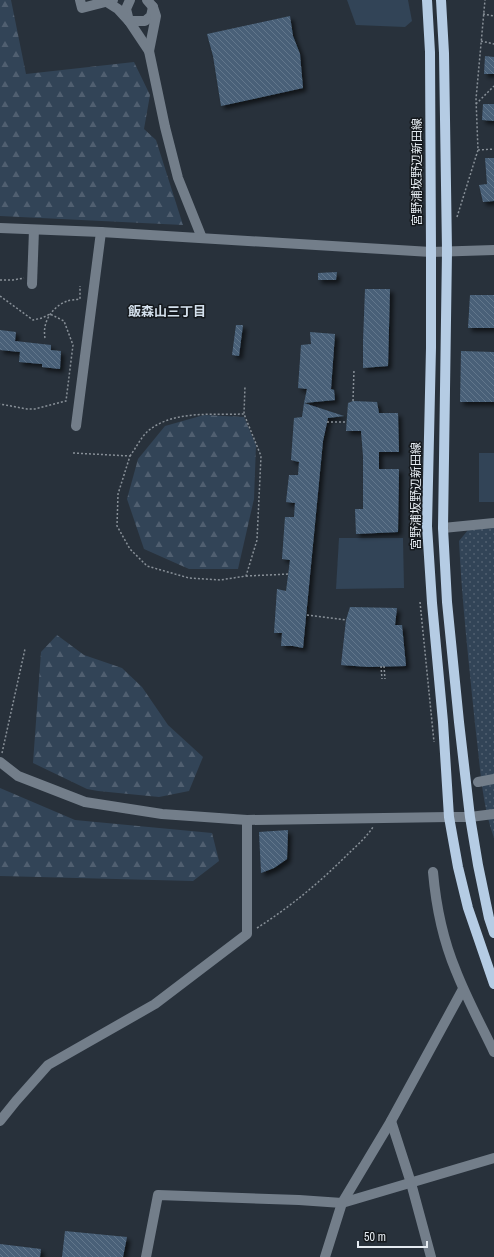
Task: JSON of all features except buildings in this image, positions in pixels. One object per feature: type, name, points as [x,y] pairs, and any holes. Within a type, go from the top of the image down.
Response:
[{"type":"main road","name":"宮野浦坂野辺新田線","points":[[427,0],[430,52],[431,252],[431,348],[427,526],[432,603],[443,722],[449,818],[458,867],[468,908],[494,984]]},
{"type":"main road","points":[[441,0],[444,53],[447,251],[443,528],[448,610],[458,722],[470,817],[494,933]]},
{"type":"street","points":[[80,0],[82,8],[110,1],[129,21],[149,51],[165,127],[178,178],[202,238]]},
{"type":"street","points":[[129,21],[126,9],[130,0]]},
{"type":"street","points":[[129,21],[145,21],[151,16],[150,3]]},
{"type":"street","points":[[149,51],[156,16],[150,3]]},
{"type":"street","points":[[0,228],[101,232],[431,252],[494,250]]},
{"type":"street","points":[[32,279],[34,230]]},
{"type":"street","points":[[76,426],[101,232]]},
{"type":"street","points":[[443,528],[494,523]]},
{"type":"street","points":[[1,758],[18,776],[85,802],[162,814],[248,820],[449,818],[494,814]]},
{"type":"street","points":[[478,782],[494,779]]},
{"type":"street","points":[[470,817],[494,807]]},
{"type":"street","points":[[0,1121],[48,1066],[155,1004],[247,934],[248,820]]},
{"type":"street","points":[[433,872],[435,892],[452,961],[463,989],[494,1052]]},
{"type":"street","points":[[325,1257],[342,1203],[391,1121],[463,989]]},
{"type":"street","points":[[391,1121],[411,1183],[431,1257]]},
{"type":"street","points":[[146,1257],[158,1195],[342,1203],[494,1158]]},
{"type":"path","points":[[446,219],[456,218],[478,150],[476,104],[480,41],[485,0]]},
{"type":"path","points":[[483,14],[494,16]]},
{"type":"path","points":[[480,41],[494,44]]},
{"type":"path","points":[[476,104],[494,86]]},
{"type":"path","points":[[478,150],[494,149]]},
{"type":"path","points":[[0,280],[32,279]]},
{"type":"path","points":[[45,338],[43,331],[50,314],[54,309],[67,301],[80,299],[80,286]]},
{"type":"path","points":[[0,296],[33,320],[50,314]]},
{"type":"path","points":[[0,404],[35,409],[66,401],[73,345],[64,321],[50,314]]},
{"type":"path","points":[[353,401],[354,369]]},
{"type":"path","points":[[245,386],[244,414],[261,456],[257,540],[246,576]]},
{"type":"path","points":[[244,414],[176,417],[159,423],[147,432],[130,456],[118,494],[117,526],[130,550],[147,566],[189,578],[220,580],[246,576],[290,574]]},
{"type":"path","points":[[327,422],[346,422]]},
{"type":"path","points":[[73,453],[130,456]]},
{"type":"path","points":[[420,602],[434,743]]},
{"type":"path","points":[[307,615],[346,620]]},
{"type":"path","points":[[1,758],[25,649]]},
{"type":"path","points":[[381,666],[382,679]]},
{"type":"path","points":[[384,666],[385,679]]},
{"type":"path","points":[[247,934],[272,919],[319,883],[362,840],[379,819]]},
{"type":"green space","points":[[0,0],[11,0],[26,74],[134,62],[150,95],[144,129],[156,140],[183,225],[0,216]]},
{"type":"green space","points":[[347,0],[408,0],[412,21],[405,27],[356,25]]},
{"type":"green space","points":[[204,415],[244,417],[256,445],[254,499],[238,569],[189,569],[144,549],[127,499],[138,459],[165,426]]},
{"type":"green space","points":[[479,453],[494,453],[494,502],[479,502]]},
{"type":"green space","points":[[494,528],[494,838],[486,810],[480,767],[466,633],[459,541],[468,530]]},
{"type":"green space","points":[[339,538],[403,538],[404,588],[336,589]]},
{"type":"green space","points":[[57,635],[84,655],[122,668],[142,687],[168,725],[203,757],[189,791],[159,797],[98,791],[87,789],[33,763],[41,652]]},
{"type":"green space","points":[[0,788],[75,820],[212,833],[219,861],[193,881],[0,876]]},
{"type":"district","name":"飯森山三丁目","points":[[167,311]]}]
